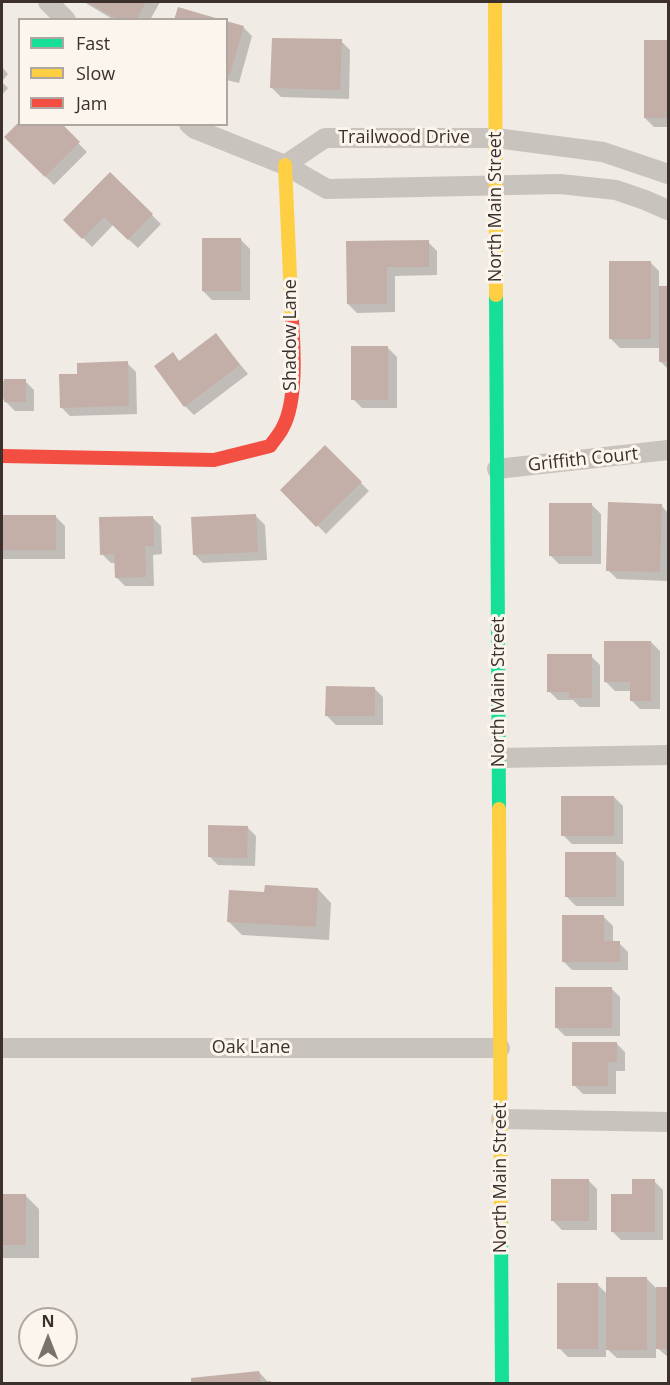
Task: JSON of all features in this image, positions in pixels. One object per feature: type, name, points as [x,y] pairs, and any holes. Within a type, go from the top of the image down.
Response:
[{"type":"main road","name":"North Main Street","points":[[495,2],[502,1383]]},
{"type":"main road","name":"Shadow Lane","points":[[2,456],[214,460],[270,446],[284,426],[290,405],[294,359],[285,165]]},
{"type":"street","points":[[48,2],[64,18]]},
{"type":"street","points":[[191,126],[285,165],[327,189],[560,184],[616,190],[669,210]]},
{"type":"street","name":"Trailwood Drive","points":[[285,165],[325,138],[496,138],[603,152],[669,174]]},
{"type":"street","name":"Griffith Court","points":[[497,469],[669,450]]},
{"type":"street","points":[[499,758],[669,754]]},
{"type":"street","name":"Oak Lane","points":[[2,1048],[500,1048]]},
{"type":"street","points":[[501,1119],[669,1122]]},
{"type":"building","points":[[87,2],[146,2],[137,18],[115,18]]},
{"type":"building","points":[[178,7],[216,18],[175,18]]},
{"type":"building","points":[[228,22],[244,26],[230,75],[228,74]]},
{"type":"building","points":[[272,38],[342,39],[340,90],[270,88]]},
{"type":"building","points":[[644,40],[668,40],[668,118],[644,118]]},
{"type":"building","points":[[18,123],[18,126],[64,126],[80,142],[45,177],[4,137]]},
{"type":"building","points":[[110,172],[153,214],[128,240],[104,217],[82,239],[63,220]]},
{"type":"building","points":[[202,238],[241,238],[241,291],[202,291]]},
{"type":"building","points":[[429,240],[429,267],[387,267],[387,304],[347,304],[346,241]]},
{"type":"building","points":[[609,261],[651,261],[651,339],[609,339]]},
{"type":"building","points":[[659,286],[668,286],[668,362],[659,362]]},
{"type":"building","points":[[216,333],[240,365],[184,407],[154,366],[173,352],[179,361]]},
{"type":"building","points":[[351,346],[388,346],[388,400],[351,400]]},
{"type":"building","points":[[128,361],[129,406],[60,408],[59,374],[77,374],[77,363]]},
{"type":"building","points":[[4,379],[26,379],[26,402],[4,402]]},
{"type":"building","points":[[325,445],[362,482],[316,527],[280,490]]},
{"type":"building","points":[[608,502],[662,504],[660,572],[606,571]]},
{"type":"building","points":[[549,503],[592,503],[592,556],[549,556]]},
{"type":"building","points":[[256,514],[258,552],[193,555],[191,517]]},
{"type":"building","points":[[2,515],[56,515],[56,550],[2,550]]},
{"type":"building","points":[[153,516],[154,546],[145,546],[146,577],[115,578],[114,554],[100,555],[99,517]]},
{"type":"building","points":[[604,641],[651,641],[651,701],[630,701],[630,682],[604,682]]},
{"type":"building","points":[[547,654],[592,654],[592,698],[569,698],[569,692],[547,692]]},
{"type":"building","points":[[326,686],[375,687],[375,716],[325,716]]},
{"type":"building","points":[[561,796],[614,796],[614,836],[561,836]]},
{"type":"building","points":[[208,825],[248,826],[247,858],[208,857]]},
{"type":"building","points":[[565,852],[616,852],[616,897],[565,897]]},
{"type":"building","points":[[265,885],[318,888],[316,927],[227,922],[229,890],[264,892]]},
{"type":"building","points":[[562,915],[604,915],[604,941],[620,941],[620,962],[562,962]]},
{"type":"building","points":[[555,987],[612,987],[612,1028],[555,1028]]},
{"type":"building","points":[[572,1042],[617,1042],[617,1062],[608,1062],[608,1086],[572,1086]]},
{"type":"building","points":[[551,1179],[589,1179],[589,1221],[551,1221]]},
{"type":"building","points":[[632,1179],[655,1179],[655,1232],[611,1232],[611,1194],[632,1194]]},
{"type":"building","points":[[2,1194],[26,1194],[26,1245],[2,1245]]},
{"type":"building","points":[[606,1277],[647,1277],[647,1350],[606,1350]]},
{"type":"building","points":[[557,1283],[598,1283],[598,1349],[557,1349]]},
{"type":"building","points":[[656,1287],[668,1287],[668,1349],[656,1349]]},
{"type":"building","points":[[259,1371],[261,1382],[271,1381],[271,1384],[191,1384],[191,1378]]},
{"type":"traffic: fast","points":[[496,295],[499,809]]},
{"type":"traffic: fast","points":[[501,1220],[502,1384]]},
{"type":"traffic: slow","points":[[495,2],[496,295]]},
{"type":"traffic: slow","points":[[285,165],[292,321]]},
{"type":"traffic: slow","points":[[499,809],[501,1220]]},
{"type":"traffic: jam","points":[[2,456],[214,460],[270,446],[279,435],[291,404],[294,375],[292,321]]}]
